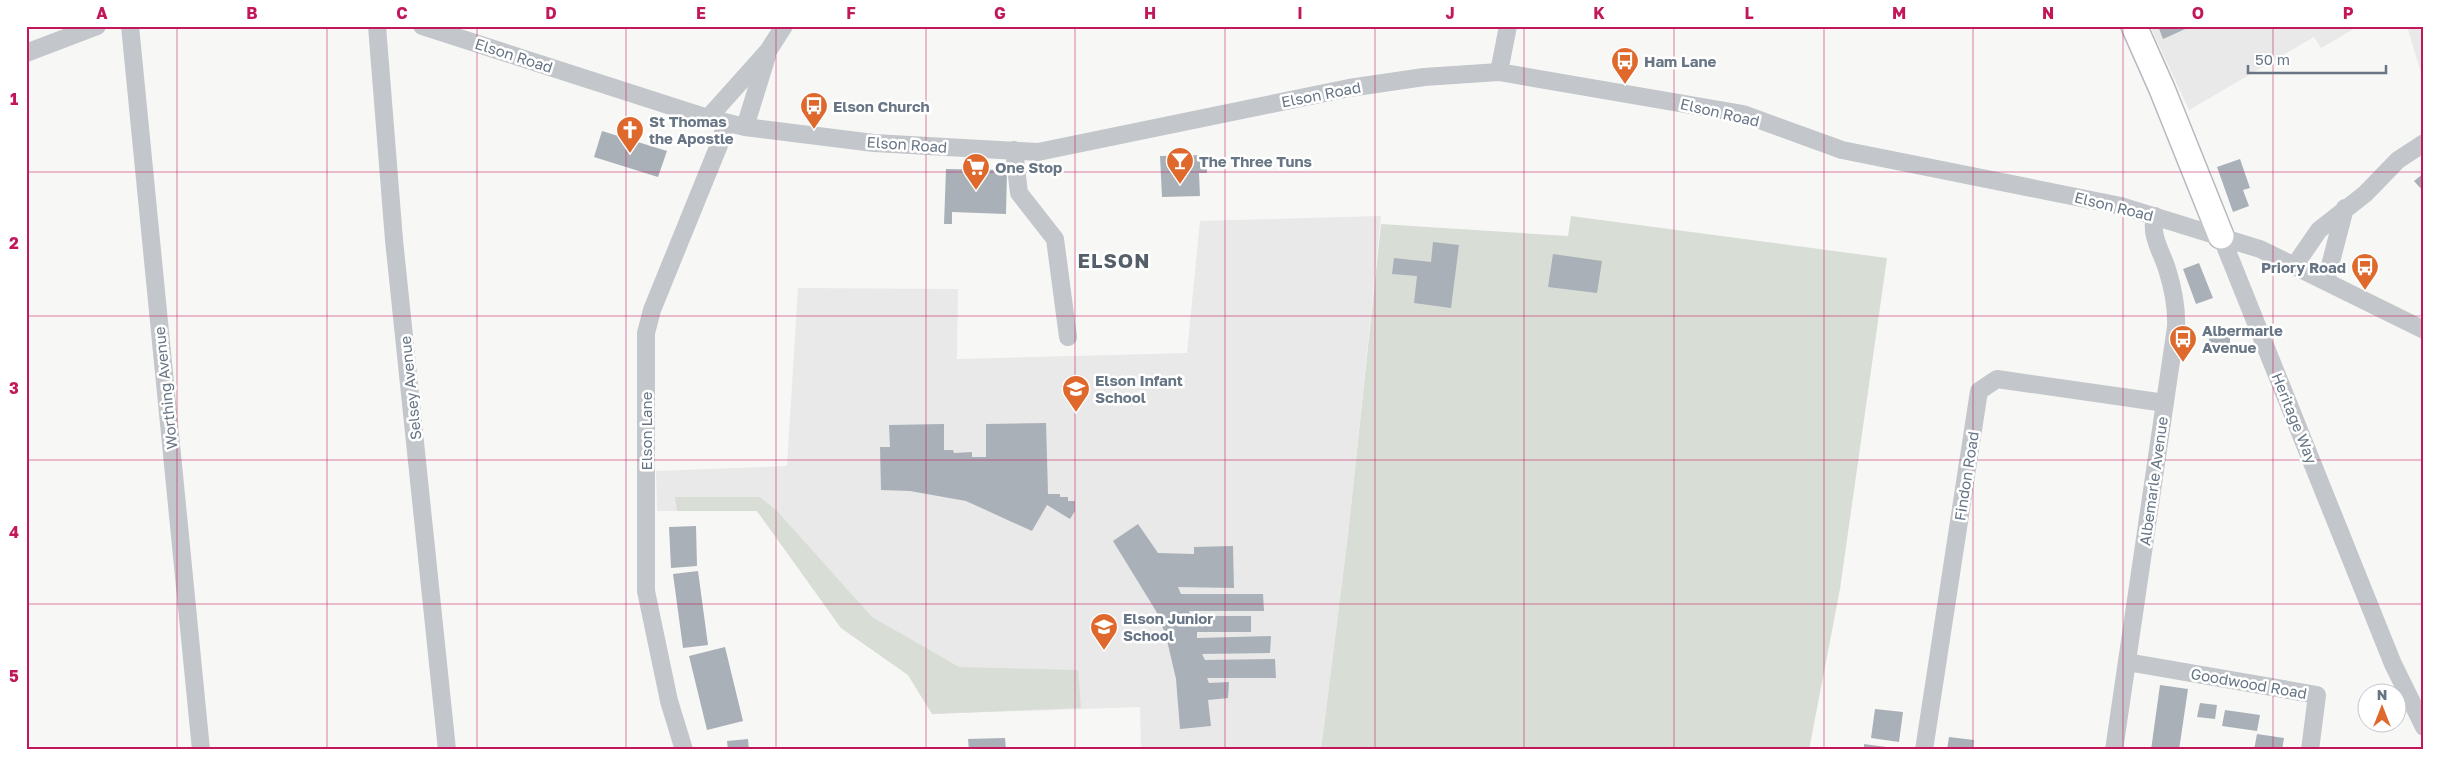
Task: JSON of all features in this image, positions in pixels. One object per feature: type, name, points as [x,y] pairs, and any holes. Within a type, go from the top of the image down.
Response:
[{"type":"street","points":[[26,53],[98,26]]},
{"type":"street","name":"Worthing Avenue","points":[[130,26],[201,750]]},
{"type":"street","name":"Selsey Avenue","points":[[377,26],[394,240],[447,750]]},
{"type":"street","name":"Elson Road","points":[[422,26],[708,118],[745,127],[874,143],[1038,152],[1349,88],[1424,77],[1499,72],[1743,114],[1842,150],[2090,199],[2155,216],[2260,249],[2424,330]]},
{"type":"street","points":[[708,118],[768,51],[784,26]]},
{"type":"street","points":[[1499,72],[1508,26]]},
{"type":"street","name":"Heritage Way","points":[[2134,26],[2162,89],[2393,664],[2424,727]]},
{"type":"street","points":[[745,127],[768,51]]},
{"type":"street","name":"Elson Lane","points":[[684,750],[669,701],[646,591],[646,333],[652,310],[720,145],[726,123]]},
{"type":"street","points":[[2295,265],[2319,230],[2365,194],[2398,160],[2424,143]]},
{"type":"street","points":[[1014,150],[1019,193],[1055,239],[1068,337]]},
{"type":"street","points":[[2326,281],[2345,208]]},
{"type":"street","name":"Albemarle Avenue","points":[[2114,750],[2176,327],[2177,308],[2152,228],[2155,216]]},
{"type":"street","name":"Findon Road","points":[[1924,750],[1979,391],[1997,379],[2165,403]]},
{"type":"street","name":"Goodwood Road","points":[[2127,662],[2317,695],[2310,750]]},
{"type":"shaded area","points":[[2150,26],[2359,26],[2321,48],[2314,37],[2189,110]]},
{"type":"shaded area","points":[[2407,26],[2424,26],[2424,83]]},
{"type":"shaded area","name":"Elson Infant School","points":[[1381,216],[1348,535],[1321,750],[1141,750],[1140,707],[932,714],[908,675],[841,628],[757,511],[657,511],[656,471],[787,466],[798,288],[958,289],[957,359],[1187,353],[1200,221]]},
{"type":"shaded area","points":[[1571,216],[1887,258],[1840,589],[1809,750],[1321,750],[1348,535],[1381,224],[1568,236]]},
{"type":"shaded area","points":[[675,497],[760,497],[777,511],[872,617],[959,667],[1078,670],[1081,708],[932,714],[908,675],[841,628],[757,511],[677,511]]},
{"type":"building","points":[[2158,26],[2192,26],[2163,39]]},
{"type":"building","name":"St Thomas the Apostle","points":[[602,131],[667,151],[658,177],[594,157]]},
{"type":"building","name":"The Three Tuns","points":[[1206,155],[1207,173],[1199,173],[1200,196],[1162,197],[1160,156]]},
{"type":"building","points":[[2240,159],[2250,188],[2243,190],[2249,206],[2233,212],[2217,167]]},
{"type":"building","name":"One Stop","points":[[946,169],[1007,170],[1006,214],[952,212],[952,224],[944,224]]},
{"type":"building","points":[[2424,173],[2424,192],[2414,181]]},
{"type":"building","points":[[1433,242],[1459,245],[1451,308],[1414,303],[1417,276],[1392,274],[1394,258],[1431,262]]},
{"type":"building","points":[[1553,254],[1602,261],[1597,293],[1548,287]]},
{"type":"building","points":[[2199,263],[2213,298],[2196,304],[2183,269]]},
{"type":"building","points":[[2209,330],[2230,330],[2230,352],[2209,353]]},
{"type":"building","points":[[1046,423],[1048,494],[1060,494],[1060,497],[1068,497],[1068,501],[1075,501],[1075,511],[1070,519],[1047,505],[1032,531],[966,501],[910,491],[881,490],[880,447],[890,447],[889,425],[944,424],[944,450],[953,450],[954,453],[972,452],[972,457],[986,457],[986,424]]},
{"type":"building","points":[[1138,524],[1158,553],[1194,554],[1194,547],[1233,546],[1234,588],[1178,587],[1181,594],[1263,594],[1264,611],[1189,611],[1191,616],[1251,616],[1251,632],[1197,632],[1197,638],[1271,636],[1270,653],[1202,654],[1205,660],[1275,659],[1276,678],[1207,678],[1209,683],[1229,682],[1228,698],[1208,700],[1211,726],[1180,729],[1176,679],[1166,636],[1156,611],[1113,541]]},
{"type":"building","points":[[696,526],[697,566],[671,568],[669,527]]},
{"type":"building","points":[[698,571],[708,645],[683,648],[673,574]]},
{"type":"building","points":[[725,647],[743,721],[707,730],[689,656]]},
{"type":"building","points":[[2160,685],[2188,689],[2179,750],[2151,750]]},
{"type":"building","points":[[2200,703],[2217,705],[2215,719],[2197,717]]},
{"type":"building","points":[[1875,709],[1903,712],[1899,742],[1871,738]]},
{"type":"building","points":[[2225,710],[2260,715],[2257,731],[2222,726]]},
{"type":"building","points":[[2257,734],[2284,738],[2282,750],[2254,750]]},
{"type":"building","points":[[1949,737],[1974,740],[1973,750],[1947,750]]},
{"type":"building","points":[[1005,738],[1006,750],[969,750],[968,739]]},
{"type":"building","points":[[748,739],[749,750],[728,750],[727,741]]},
{"type":"building","points":[[1864,744],[1901,749],[1864,750]]},
{"type":"place","name":"Ham Lane","points":[[1625,85]]},
{"type":"place","name":"Elson Church","points":[[814,130]]},
{"type":"place","name":"St Thomas the Apostle","points":[[630,154]]},
{"type":"place","name":"The Three Tuns","points":[[1180,185]]},
{"type":"place","name":"One Stop","points":[[976,191]]},
{"type":"place","name":"Priory Road","points":[[2365,291]]},
{"type":"place","name":"Albermarle Avenue","points":[[2183,363]]},
{"type":"place","name":"Elson Infant School","points":[[1076,413]]},
{"type":"place","name":"Elson Junior School","points":[[1104,651]]},
{"type":"district","name":"ELSON","points":[[1114,260]]}]
